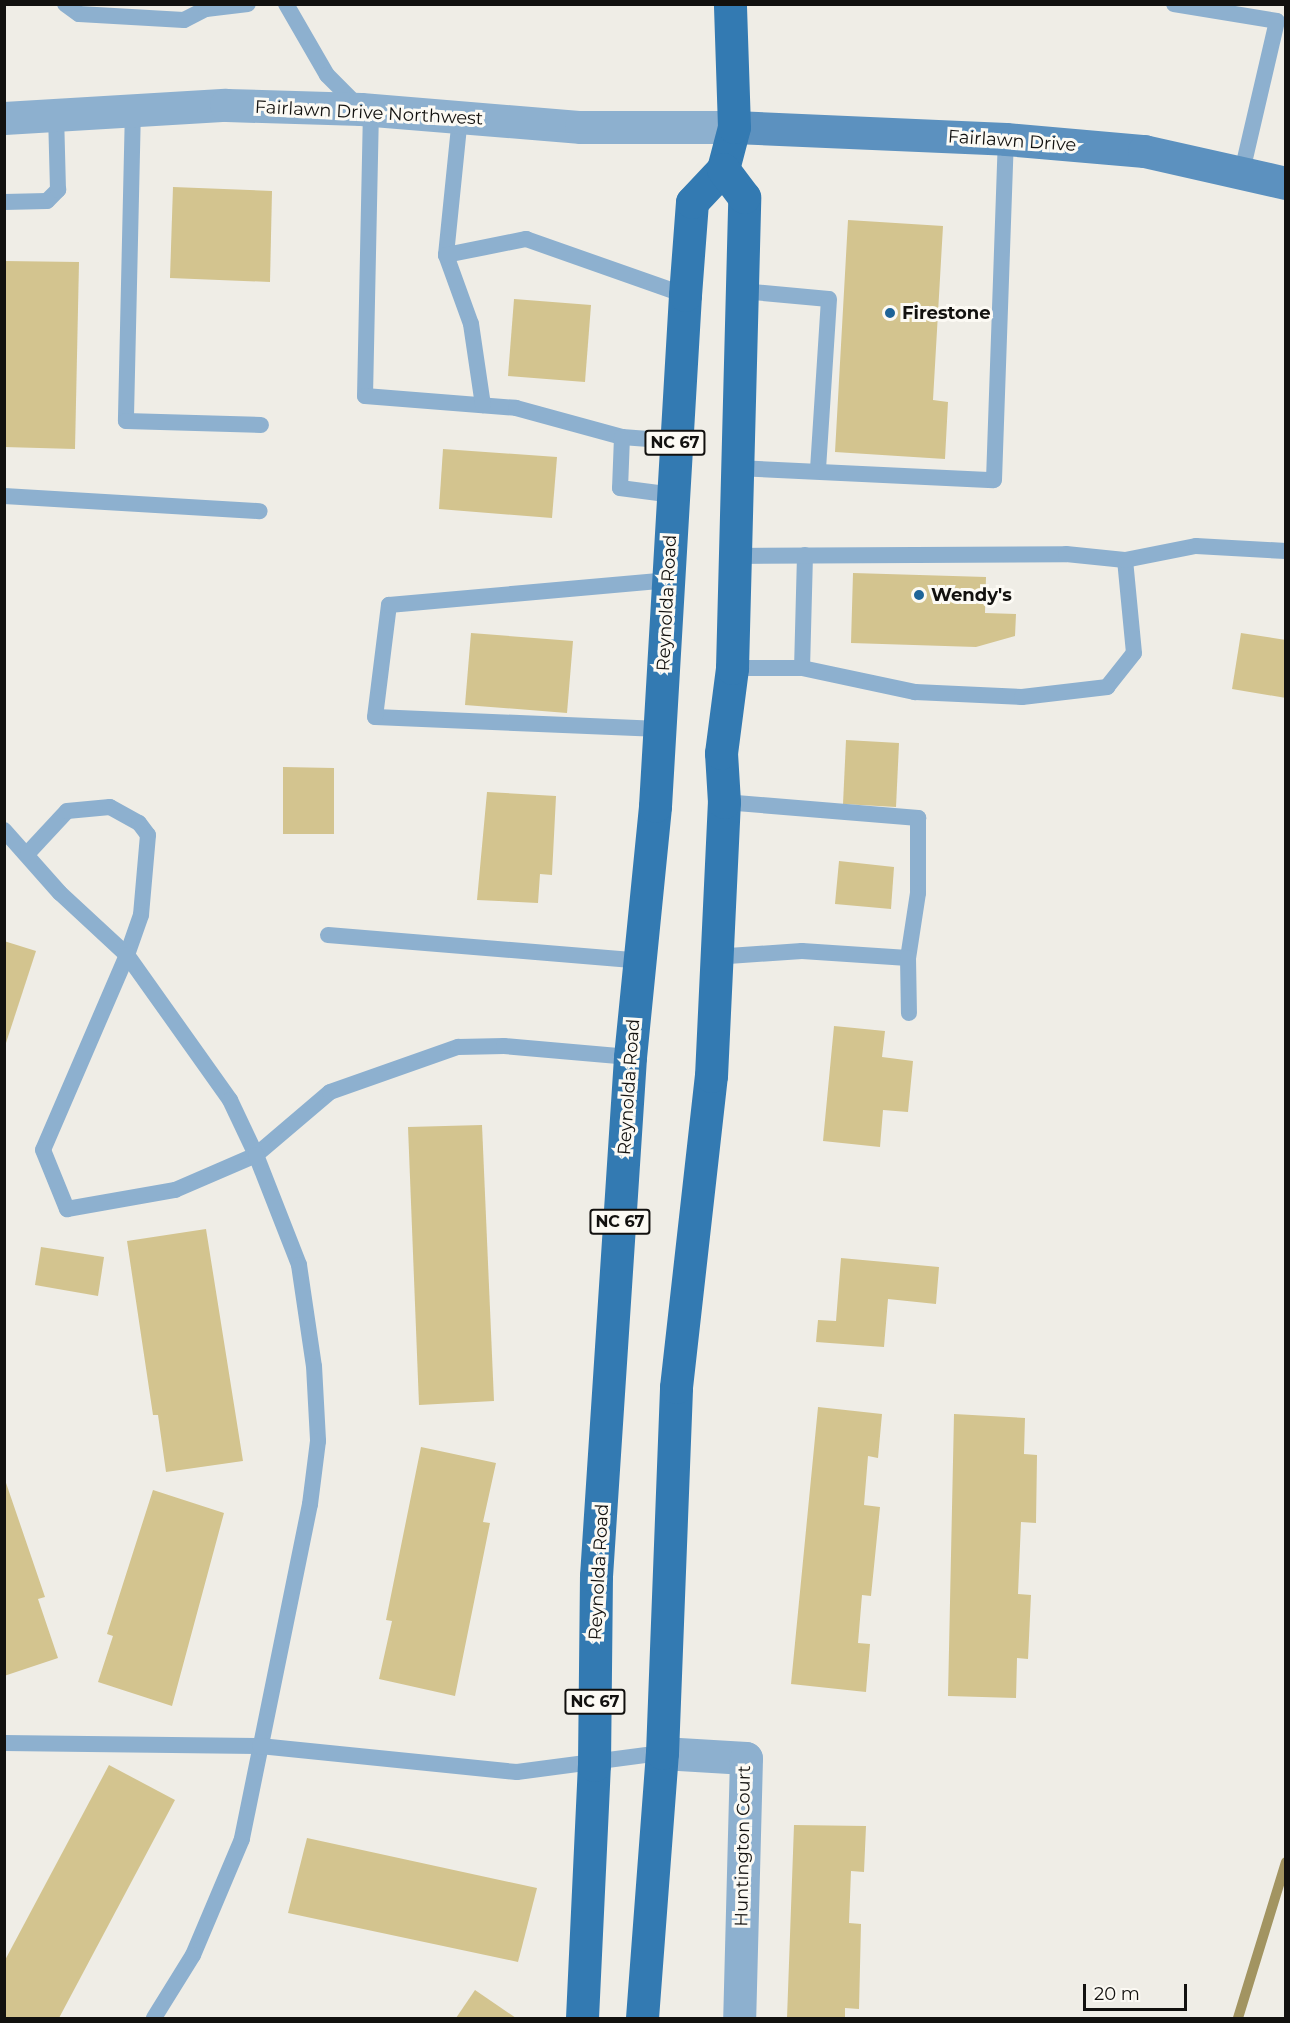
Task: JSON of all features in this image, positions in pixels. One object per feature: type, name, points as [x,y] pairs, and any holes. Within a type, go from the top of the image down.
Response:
[{"type":"main road","name":"Reynolda Road","points":[[582,2019],[594,1765],[596,1576],[630,1057],[641,961],[660,729],[685,295],[692,202],[723,169],[734,127],[730,4]]},
{"type":"main road","name":"Fairlawn Drive","points":[[734,127],[1006,139],[1144,151],[1286,183]]},
{"type":"main road","points":[[642,2019],[662,1753],[676,1387],[711,1076],[714,957],[724,802],[722,753],[732,668],[733,556],[744,197],[723,169]]},
{"type":"street","name":"Fairlawn Drive Northwest","points":[[4,117],[133,108],[226,105],[366,110],[660,130],[734,127]]},
{"type":"street","name":"Huntington Court","points":[[662,1753],[746,1758],[739,2019]]},
{"type":"lane","points":[[65,4],[79,14],[184,20],[201,7],[248,4]]},
{"type":"lane","points":[[286,4],[327,75],[366,110],[365,396],[516,408],[622,437],[675,441]]},
{"type":"lane","points":[[1242,172],[1281,4]]},
{"type":"lane","points":[[1177,5],[1227,9],[1277,21]]},
{"type":"lane","points":[[133,108],[126,422],[261,425]]},
{"type":"lane","points":[[4,202],[47,201],[58,190],[56,113]]},
{"type":"lane","points":[[460,117],[446,255],[471,324],[483,405]]},
{"type":"lane","points":[[736,468],[994,480],[1006,139]]},
{"type":"lane","points":[[446,255],[526,239],[685,295]]},
{"type":"lane","points":[[742,291],[829,299],[818,471]]},
{"type":"lane","points":[[622,437],[620,488],[674,495]]},
{"type":"lane","points":[[4,496],[260,511]]},
{"type":"lane","points":[[733,556],[1066,554],[1125,560],[1196,546],[1286,550]]},
{"type":"lane","points":[[802,668],[805,555]]},
{"type":"lane","points":[[732,668],[802,668],[915,692],[1022,697],[1107,687],[1134,652],[1125,560]]},
{"type":"lane","points":[[660,729],[375,717],[389,605],[667,579]]},
{"type":"lane","points":[[724,802],[918,818],[918,893],[908,958],[909,1013]]},
{"type":"lane","points":[[28,853],[67,811],[110,807],[139,823],[148,835],[141,915],[127,955],[43,1150],[67,1209],[175,1190],[256,1155],[330,1092],[458,1047],[504,1046],[630,1057]]},
{"type":"lane","points":[[4,830],[28,853],[60,893],[127,955],[230,1100],[256,1155],[299,1264],[314,1366],[318,1441],[310,1503],[242,1839],[193,1955],[154,2019]]},
{"type":"lane","points":[[328,934],[641,961]]},
{"type":"lane","points":[[714,957],[802,951],[908,958]]},
{"type":"lane","points":[[4,1743],[260,1746],[517,1772],[594,1765],[662,1753]]},
{"type":"building","points":[[173,187],[272,191],[270,282],[170,278]]},
{"type":"building","name":"Firestone","points":[[848,220],[943,226],[933,400],[948,402],[945,459],[835,452]]},
{"type":"building","points":[[4,261],[79,262],[75,449],[4,447]]},
{"type":"building","points":[[514,299],[591,305],[585,382],[508,376]]},
{"type":"building","points":[[443,449],[557,457],[552,518],[439,509]]},
{"type":"building","name":"Wendy's","points":[[853,573],[986,577],[985,613],[1016,614],[1015,636],[976,647],[851,643]]},
{"type":"building","points":[[471,633],[573,641],[567,713],[465,705]]},
{"type":"building","points":[[1241,633],[1286,640],[1286,698],[1232,689]]},
{"type":"building","points":[[846,740],[899,743],[896,807],[843,804]]},
{"type":"building","points":[[283,767],[334,768],[334,834],[283,834]]},
{"type":"building","points":[[487,792],[556,796],[552,875],[540,874],[538,903],[477,900]]},
{"type":"building","points":[[839,861],[894,867],[891,909],[835,904]]},
{"type":"building","points":[[4,941],[36,951],[5,1046],[4,1046]]},
{"type":"building","points":[[834,1026],[885,1031],[882,1057],[913,1061],[908,1112],[883,1110],[880,1147],[823,1141]]},
{"type":"building","points":[[482,1125],[494,1401],[419,1405],[408,1127]]},
{"type":"building","points":[[206,1229],[243,1461],[166,1472],[158,1415],[153,1415],[127,1241]]},
{"type":"building","points":[[41,1247],[104,1257],[98,1296],[35,1285]]},
{"type":"building","points":[[841,1258],[939,1267],[936,1304],[888,1299],[884,1347],[816,1342],[818,1320],[836,1321]]},
{"type":"building","points":[[818,1407],[882,1414],[878,1458],[868,1456],[864,1505],[880,1507],[871,1596],[862,1595],[858,1643],[870,1644],[866,1692],[791,1684]]},
{"type":"building","points":[[954,1414],[1025,1418],[1024,1454],[1037,1455],[1036,1523],[1021,1522],[1018,1594],[1031,1595],[1028,1659],[1017,1658],[1016,1698],[948,1696]]},
{"type":"building","points":[[421,1447],[496,1463],[483,1522],[490,1523],[455,1696],[379,1679],[392,1621],[386,1620]]},
{"type":"building","points":[[4,1477],[45,1597],[38,1599],[58,1658],[4,1676]]},
{"type":"building","points":[[153,1490],[224,1513],[172,1706],[98,1682],[113,1636],[107,1634]]},
{"type":"building","points":[[109,1765],[175,1800],[59,2018],[4,2018],[4,1962]]},
{"type":"building","points":[[794,1825],[866,1826],[864,1872],[851,1871],[849,1923],[861,1924],[859,2009],[845,2008],[845,2018],[787,2018]]},
{"type":"building","points":[[307,1838],[537,1888],[518,1962],[288,1913]]},
{"type":"building","points":[[475,1990],[516,2018],[456,2018]]},
{"type":"waterway","points":[[1238,2018],[1286,1862]]},
{"type":"place","name":"Firestone","points":[[890,313]]},
{"type":"place","name":"Wendy's","points":[[919,595]]}]
